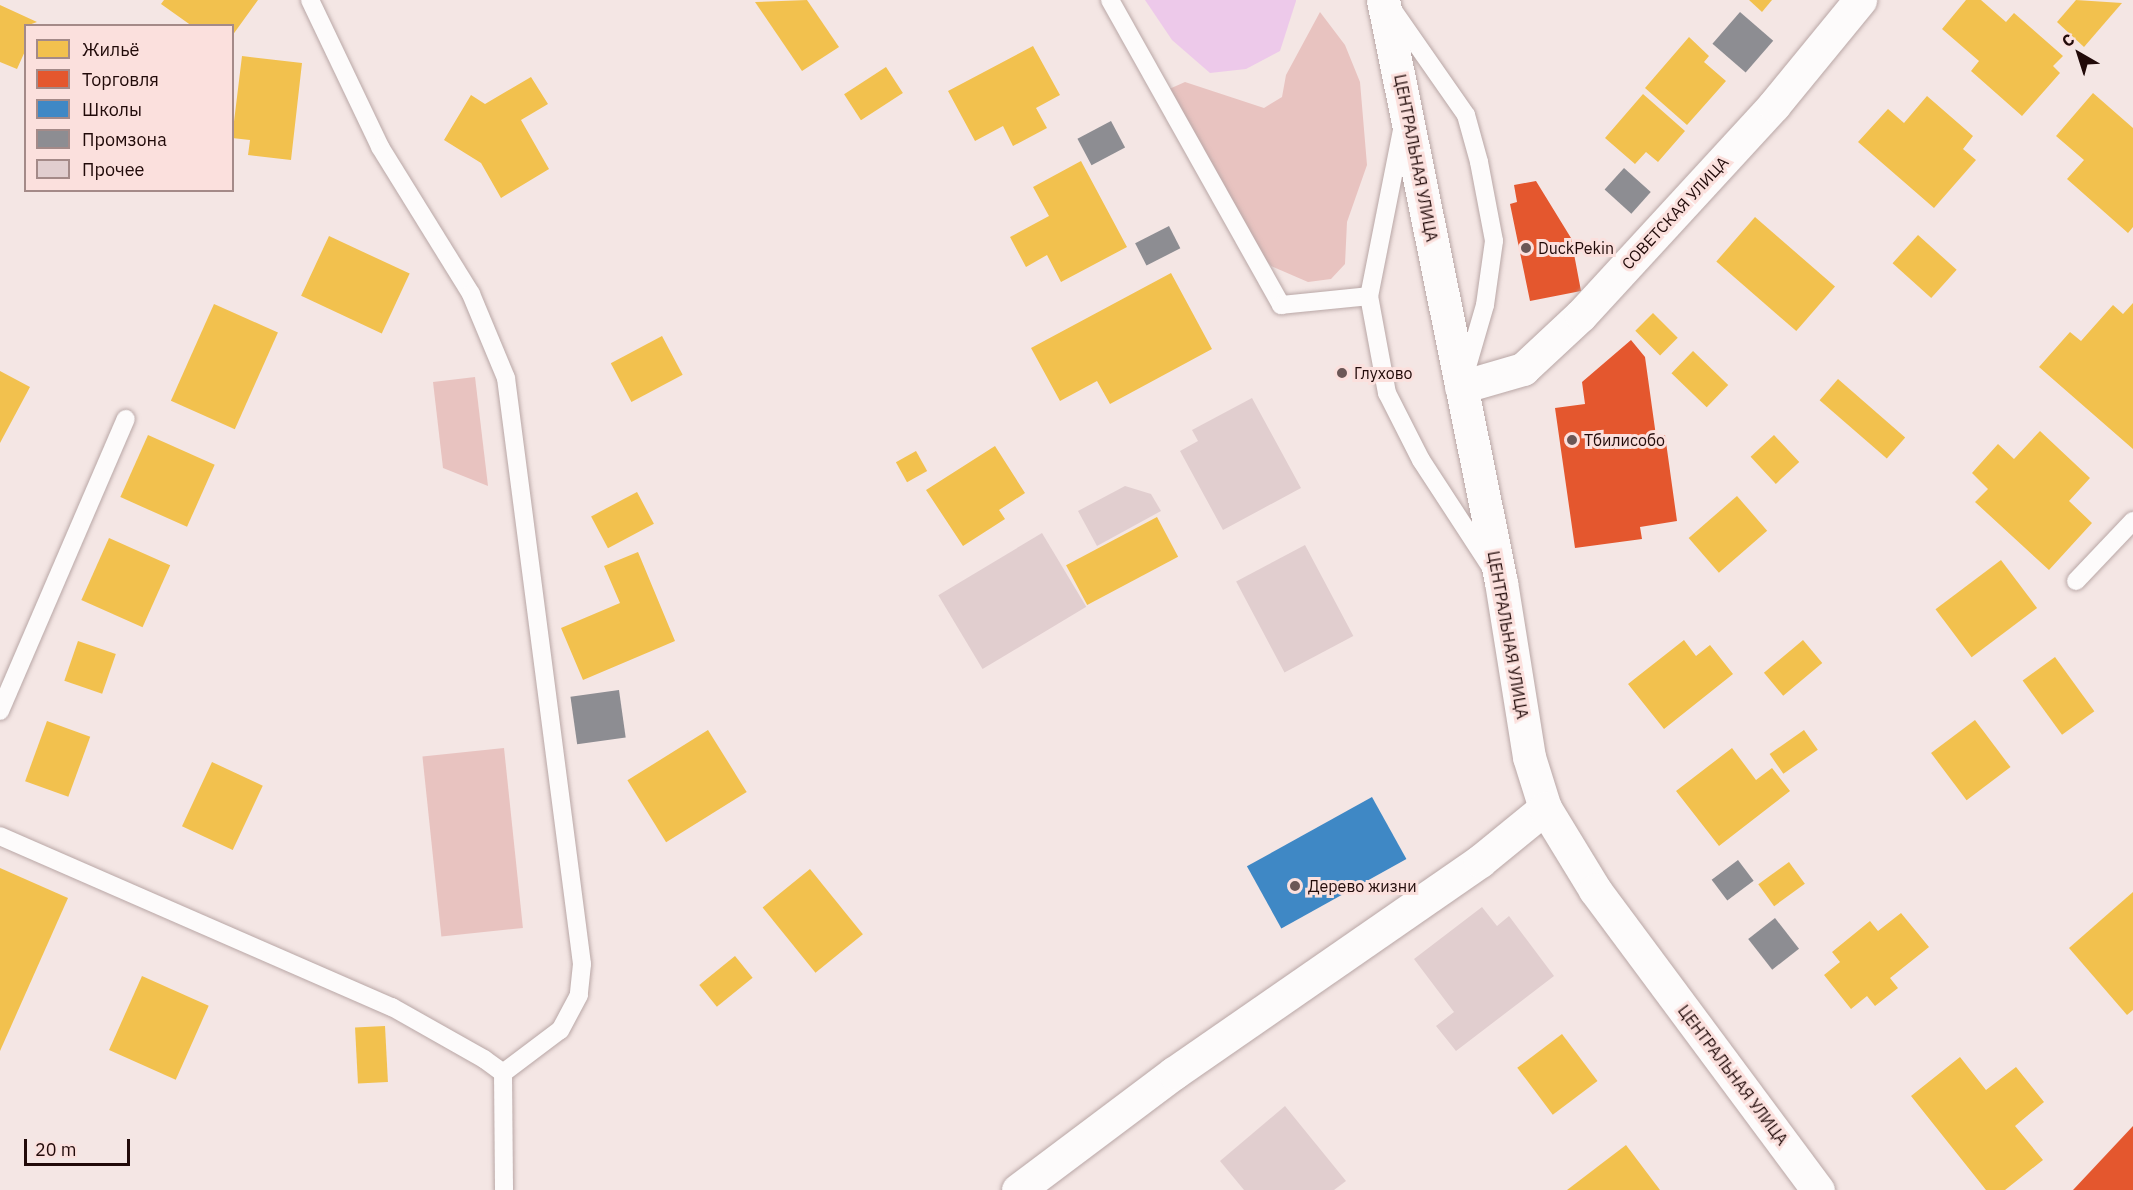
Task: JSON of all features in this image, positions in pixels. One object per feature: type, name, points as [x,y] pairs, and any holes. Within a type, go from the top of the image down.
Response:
[{"type":"main road","name":"ЦЕНТРАЛЬНАЯ УЛИЦА","points":[[1384,0],[1501,582],[1529,757],[1545,808],[1595,890],[1818,1190]]},
{"type":"main road","name":"СОВЕТСКАЯ УЛИЦА","points":[[1461,387],[1523,369],[1581,315],[1774,105],[1860,0]]},
{"type":"main road","points":[[1018,1190],[1184,1067],[1480,861],[1545,808]]},
{"type":"lane","points":[[310,0],[380,147],[471,294],[506,378],[582,964],[579,995],[560,1030],[503,1073]]},
{"type":"lane","points":[[1110,0],[1281,305],[1369,296]]},
{"type":"lane","points":[[1384,0],[1467,115],[1479,162],[1494,241],[1485,305],[1461,387]]},
{"type":"lane","points":[[1406,110],[1369,296],[1387,393],[1421,460],[1501,582]]},
{"type":"lane","points":[[0,711],[126,419]]},
{"type":"lane","points":[[2076,581],[2133,522]]},
{"type":"lane","points":[[0,836],[393,1007],[503,1073]]},
{"type":"lane","points":[[503,1073],[504,1190]]},
{"type":"shaded area","points":[[1145,0],[1296,1],[1280,51],[1246,69],[1210,73],[1172,40]]},
{"type":"shaded area","points":[[1320,12],[1345,45],[1360,82],[1367,165],[1347,222],[1345,264],[1331,279],[1308,282],[1271,266],[1257,250],[1167,90],[1185,82],[1264,108],[1282,97],[1286,75]]},
{"type":"shaded area","points":[[475,377],[488,486],[443,468],[433,382]]},
{"type":"shaded area","points":[[504,748],[523,928],[441,937],[422,757]]},
{"type":"building: Жильё","points":[[164,0],[258,0],[234,33],[234,24],[189,24],[161,4]]},
{"type":"building: Жильё","points":[[807,0],[839,47],[802,71],[755,2]]},
{"type":"building: Жильё","points":[[1749,0],[1772,0],[1762,12]]},
{"type":"building: Жильё","points":[[1966,0],[1981,0],[2006,22],[2014,13],[2063,56],[2053,66],[2060,73],[2022,116],[1971,71],[1979,61],[1942,29]]},
{"type":"building: Жильё","points":[[2076,0],[2122,3],[2084,47],[2057,22]]},
{"type":"building: Жильё","points":[[0,5],[37,22],[24,24],[24,53],[17,69],[0,62]]},
{"type":"building: Жильё","points":[[1689,37],[1709,56],[1704,62],[1726,81],[1687,125],[1645,88]]},
{"type":"building: Жильё","points":[[1033,46],[1060,95],[1036,108],[1047,128],[1013,146],[1003,126],[975,141],[948,91]]},
{"type":"building: Жильё","points":[[242,56],[302,63],[291,160],[248,155],[250,140],[234,138]]},
{"type":"building: Жильё","points":[[886,67],[903,93],[861,120],[844,94]]},
{"type":"building: Жильё","points":[[531,77],[548,104],[521,120],[549,169],[501,198],[481,163],[444,140],[471,95],[485,104]]},
{"type":"building: Жильё","points":[[2093,93],[2133,128],[2133,227],[2128,233],[2067,179],[2084,160],[2056,136]]},
{"type":"building: Жильё","points":[[1643,94],[1685,131],[1658,162],[1646,152],[1635,164],[1605,138]]},
{"type":"building: Жильё","points":[[1927,96],[1973,136],[1963,149],[1976,160],[1934,208],[1858,142],[1888,109],[1904,123]]},
{"type":"building: Жильё","points":[[1081,161],[1127,247],[1061,282],[1047,255],[1026,267],[1010,237],[1049,216],[1033,187]]},
{"type":"building: Жильё","points":[[1755,217],[1835,287],[1796,331],[1716,262]]},
{"type":"building: Жильё","points":[[1918,235],[1957,270],[1931,298],[1893,263]]},
{"type":"building: Жильё","points":[[329,236],[410,274],[382,333],[301,296]]},
{"type":"building: Жильё","points":[[1171,273],[1212,349],[1110,404],[1097,381],[1060,401],[1031,348]]},
{"type":"building: Жильё","points":[[2133,303],[2133,449],[2039,367],[2070,332],[2081,341],[2113,305],[2123,314]]},
{"type":"building: Жильё","points":[[214,304],[278,332],[235,429],[171,401]]},
{"type":"building: Жильё","points":[[1653,313],[1678,338],[1660,355],[1635,331]]},
{"type":"building: Жильё","points":[[662,336],[683,375],[631,402],[611,363]]},
{"type":"building: Жильё","points":[[1693,351],[1728,385],[1707,407],[1671,373]]},
{"type":"building: Жильё","points":[[0,371],[30,387],[0,443]]},
{"type":"building: Жильё","points":[[1838,379],[1905,437],[1887,459],[1820,400]]},
{"type":"building: Жильё","points":[[2040,431],[2090,478],[2069,501],[2092,523],[2049,570],[1975,502],[1988,489],[1972,473],[1998,444],[2014,459]]},
{"type":"building: Жильё","points":[[148,435],[215,465],[187,527],[120,497]]},
{"type":"building: Жильё","points":[[1774,435],[1799,462],[1776,484],[1751,457]]},
{"type":"building: Жильё","points":[[995,446],[1025,493],[999,510],[1005,519],[963,546],[926,490]]},
{"type":"building: Жильё","points":[[916,451],[927,471],[907,482],[896,462]]},
{"type":"building: Жильё","points":[[637,492],[654,524],[608,548],[591,516]]},
{"type":"building: Жильё","points":[[1737,496],[1767,531],[1719,573],[1689,538]]},
{"type":"building: Жильё","points":[[1157,517],[1178,557],[1087,605],[1066,565]]},
{"type":"building: Жильё","points":[[109,538],[170,565],[143,627],[81,600]]},
{"type":"building: Жильё","points":[[638,552],[675,641],[583,680],[561,628],[620,603],[604,566]]},
{"type":"building: Жильё","points":[[2001,560],[2037,608],[1972,657],[1936,609]]},
{"type":"building: Жильё","points":[[1684,640],[1696,656],[1710,645],[1733,674],[1664,729],[1628,684]]},
{"type":"building: Жильё","points":[[1803,640],[1822,663],[1783,696],[1764,673]]},
{"type":"building: Жильё","points":[[78,641],[116,654],[102,694],[64,681]]},
{"type":"building: Жильё","points":[[2055,657],[2094,711],[2062,735],[2023,681]]},
{"type":"building: Жильё","points":[[1975,720],[2011,767],[1967,800],[1931,753]]},
{"type":"building: Жильё","points":[[47,721],[90,737],[68,797],[25,781]]},
{"type":"building: Жильё","points":[[708,730],[747,792],[666,842],[627,780]]},
{"type":"building: Жильё","points":[[1804,730],[1818,750],[1783,774],[1770,754]]},
{"type":"building: Жильё","points":[[1732,748],[1756,780],[1772,768],[1790,791],[1719,846],[1676,791]]},
{"type":"building: Жильё","points":[[212,762],[263,786],[233,850],[182,826]]},
{"type":"building: Жильё","points":[[1789,862],[1805,884],[1774,906],[1758,884]]},
{"type":"building: Жильё","points":[[0,868],[68,898],[0,1051]]},
{"type":"building: Жильё","points":[[810,869],[863,934],[815,973],[763,907]]},
{"type":"building: Жильё","points":[[2133,892],[2133,1010],[2127,1015],[2069,948]]},
{"type":"building: Жильё","points":[[1901,913],[1929,947],[1890,978],[1898,988],[1875,1006],[1867,996],[1851,1009],[1824,975],[1840,962],[1832,952],[1870,921],[1878,931]]},
{"type":"building: Жильё","points":[[735,956],[753,978],[717,1007],[699,985]]},
{"type":"building: Жильё","points":[[142,976],[209,1006],[176,1080],[109,1050]]},
{"type":"building: Жильё","points":[[385,1026],[388,1082],[358,1083],[355,1028]]},
{"type":"building: Жильё","points":[[1562,1034],[1598,1081],[1553,1115],[1517,1068]]},
{"type":"building: Жильё","points":[[1960,1057],[1986,1090],[2016,1067],[2044,1102],[2015,1126],[2043,1160],[2005,1190],[1986,1190],[1911,1096]]},
{"type":"building: Жильё","points":[[1626,1145],[1660,1190],[1567,1190]]},
{"type":"building: Торговля","points":[[1536,181],[1571,238],[1581,291],[1530,301],[1510,204],[1517,202],[1514,185]]},
{"type":"building: Торговля","points":[[1631,340],[1645,357],[1656,436],[1665,435],[1677,521],[1640,527],[1642,539],[1575,548],[1555,408],[1585,404],[1582,382]]},
{"type":"building: Торговля","points":[[2133,1126],[2133,1190],[2073,1190]]},
{"type":"building: Школы","points":[[1372,797],[1406,859],[1281,928],[1247,866]]},
{"type":"building: Промзона","points":[[1740,12],[1773,41],[1746,73],[1712,44]]},
{"type":"building: Промзона","points":[[1111,121],[1125,147],[1092,165],[1077,139]]},
{"type":"building: Промзона","points":[[1624,168],[1651,192],[1631,214],[1605,190]]},
{"type":"building: Промзона","points":[[1169,226],[1180,248],[1146,266],[1135,243]]},
{"type":"building: Промзона","points":[[619,690],[626,738],[577,744],[570,697]]},
{"type":"building: Промзона","points":[[1738,860],[1754,881],[1727,901],[1712,880]]},
{"type":"building: Промзона","points":[[1775,918],[1799,949],[1772,970],[1748,939]]},
{"type":"building: Прочее","points":[[1252,398],[1301,488],[1223,530],[1180,451],[1198,441],[1192,430]]},
{"type":"building: Прочее","points":[[1125,486],[1151,494],[1161,511],[1097,546],[1078,511]]},
{"type":"building: Прочее","points":[[1042,533],[1086,607],[983,669],[938,595]]},
{"type":"building: Прочее","points":[[1305,545],[1353,636],[1284,673],[1236,582]]},
{"type":"building: Прочее","points":[[1482,907],[1497,926],[1509,916],[1554,976],[1456,1051],[1436,1026],[1454,1012],[1414,959]]},
{"type":"building: Прочее","points":[[1285,1106],[1346,1181],[1334,1190],[1244,1190],[1220,1161]]},
{"type":"place","name":"DuckPekin","points":[[1526,248]]},
{"type":"place","name":"Глухово","points":[[1342,373]]},
{"type":"place","name":"Тбилисобо","points":[[1572,440]]},
{"type":"place","name":"Дерево жизни","points":[[1295,886]]}]
